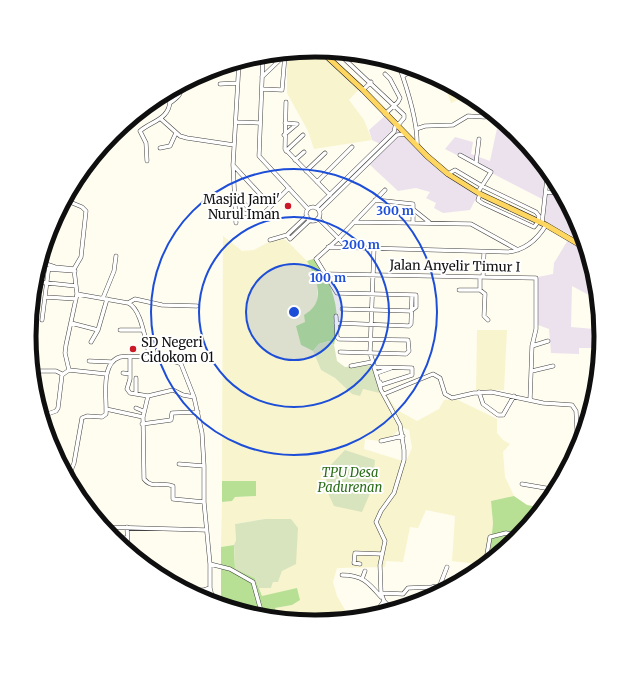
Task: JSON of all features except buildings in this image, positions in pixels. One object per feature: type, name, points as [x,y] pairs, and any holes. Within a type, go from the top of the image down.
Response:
[{"type":"main road","points":[[328,58],[448,174],[479,193],[542,223],[579,245]]},
{"type":"street","points":[[262,77],[280,59]]},
{"type":"street","points":[[262,89],[282,90],[285,59]]},
{"type":"street","points":[[318,210],[395,134],[397,124],[405,116],[371,82],[344,59]]},
{"type":"street","points":[[274,60],[278,61]]},
{"type":"street","points":[[263,62],[259,156],[308,209],[318,210]]},
{"type":"street","points":[[236,223],[232,165],[238,68]]},
{"type":"street","points":[[401,71],[416,128],[418,146]]},
{"type":"street","points":[[403,76],[408,73]]},
{"type":"street","points":[[385,74],[399,94],[400,100],[385,114]]},
{"type":"street","points":[[363,90],[371,82]]},
{"type":"street","points":[[220,84],[237,83]]},
{"type":"street","points":[[147,161],[146,143],[140,131],[162,119],[170,103],[181,92]]},
{"type":"street","points":[[169,98],[170,103]]},
{"type":"street","points":[[286,102],[288,107],[284,135],[284,146],[286,151],[330,195]]},
{"type":"street","points":[[416,128],[425,126],[453,125],[468,116],[485,117]]},
{"type":"street","points":[[162,119],[180,136],[196,140],[234,145]]},
{"type":"street","points":[[236,122],[260,123]]},
{"type":"street","points":[[284,135],[298,124],[285,122]]},
{"type":"street","points":[[160,148],[169,147],[176,133]]},
{"type":"street","points":[[347,248],[318,218],[318,210],[330,195],[395,134],[406,134]]},
{"type":"street","points":[[286,151],[303,135]]},
{"type":"street","points":[[173,141],[179,140],[180,136]]},
{"type":"street","points":[[476,163],[479,139]]},
{"type":"street","points":[[317,182],[352,147]]},
{"type":"street","points":[[295,160],[304,152]]},
{"type":"street","points":[[306,171],[325,153]]},
{"type":"street","points":[[460,155],[491,172],[479,193]]},
{"type":"street","points":[[232,165],[271,206]]},
{"type":"street","points":[[448,174],[455,170],[482,186],[536,212],[542,223]]},
{"type":"street","points":[[328,247],[484,252],[518,250],[536,239],[542,223],[547,180]]},
{"type":"street","points":[[236,211],[260,217],[289,188]]},
{"type":"street","points":[[342,309],[411,311],[416,308],[414,295],[336,293],[327,274],[316,257],[338,239],[385,190]]},
{"type":"street","points":[[546,192],[555,193]]},
{"type":"street","points":[[235,194],[257,217]]},
{"type":"street","points":[[375,200],[411,203],[414,205],[413,222]]},
{"type":"street","points":[[69,370],[65,348],[77,294],[75,270],[81,257],[86,211],[82,207],[70,202]]},
{"type":"street","points":[[270,240],[287,236],[307,216],[308,209]]},
{"type":"street","points":[[414,210],[430,223]]},
{"type":"street","points":[[307,216],[310,220]]},
{"type":"street","points":[[287,236],[290,239],[310,220],[318,218]]},
{"type":"street","points":[[353,222],[471,224],[518,250]]},
{"type":"street","points":[[351,366],[373,364],[394,367],[411,367],[413,374],[381,385],[373,364],[370,353],[374,249]]},
{"type":"street","points":[[480,290],[484,252]]},
{"type":"street","points":[[91,342],[98,330],[105,299],[114,270],[116,256]]},
{"type":"street","points":[[42,320],[46,297],[48,267],[75,270]]},
{"type":"street","name":"Jalan Anyelir Timur I","points":[[327,274],[536,278],[536,329],[532,346]]},
{"type":"street","points":[[41,282],[76,286]]},
{"type":"street","points":[[459,290],[480,290],[484,292],[484,315],[488,320]]},
{"type":"street","points":[[77,294],[128,303],[136,309],[151,358]]},
{"type":"street","points":[[46,297],[76,299]]},
{"type":"street","points":[[128,303],[135,299],[162,305],[197,306]]},
{"type":"street","points":[[336,323],[372,326],[409,326],[411,324],[411,311]]},
{"type":"street","points":[[336,316],[338,339],[408,340],[409,352],[408,354],[340,352]]},
{"type":"street","points":[[71,323],[98,330]]},
{"type":"street","points":[[120,330],[142,330]]},
{"type":"street","points":[[530,400],[532,346],[548,340]]},
{"type":"street","points":[[71,471],[74,463],[82,418],[87,416],[104,416],[106,409],[106,374],[112,362],[119,357],[130,357],[151,358],[181,364],[194,396],[202,433],[204,502],[210,564],[210,588],[212,596]]},
{"type":"street","points":[[130,357],[130,374],[127,389],[130,393],[148,396],[173,390],[183,395],[194,396]]},
{"type":"street","points":[[89,361],[112,362]]},
{"type":"street","points":[[373,364],[373,369],[380,390],[384,394],[400,425],[404,460],[391,499],[381,511],[377,520],[378,528],[385,541],[379,580],[383,599],[377,609]]},
{"type":"street","points":[[532,371],[553,366]]},
{"type":"street","points":[[377,373],[394,367]]},
{"type":"street","points":[[62,374],[69,370],[106,374]]},
{"type":"street","points":[[38,371],[56,371],[62,374]]},
{"type":"street","points":[[123,373],[130,374]]},
{"type":"street","points":[[47,414],[58,410],[62,374]]},
{"type":"street","points":[[384,394],[433,374],[439,376],[445,394],[454,399],[479,392],[491,392],[574,407],[576,411],[577,434]]},
{"type":"street","points":[[136,378],[136,394]]},
{"type":"street","points":[[479,392],[483,404],[498,416],[503,415],[514,396]]},
{"type":"street","points":[[148,396],[143,411],[142,424],[144,477],[146,482],[157,486],[164,483],[173,486],[173,499],[204,502]]},
{"type":"street","points":[[136,408],[143,411]]},
{"type":"street","points":[[106,409],[143,417]]},
{"type":"street","points":[[142,424],[170,420],[172,413],[198,412]]},
{"type":"street","points":[[381,441],[402,436]]},
{"type":"street","points":[[179,464],[204,466]]},
{"type":"street","points":[[522,484],[550,489]]},
{"type":"street","points":[[127,527],[127,543]]},
{"type":"street","points":[[112,528],[206,530]]},
{"type":"street","points":[[486,558],[490,537],[506,533],[513,534]]},
{"type":"street","points":[[122,538],[127,538]]},
{"type":"street","points":[[360,564],[354,563],[355,553],[382,554]]},
{"type":"street","points":[[210,564],[230,569],[253,582],[261,611]]},
{"type":"street","points":[[440,585],[447,567]]},
{"type":"street","points":[[362,579],[365,572]]},
{"type":"street","points":[[342,575],[356,576],[362,579],[389,606]]},
{"type":"street","points":[[381,592],[400,595],[403,594],[408,588],[445,584]]},
{"type":"street","points":[[198,590],[210,588]]},
{"type":"shaded area","points":[[386,115],[435,163],[479,193],[470,210],[443,213],[434,208],[436,203],[426,198],[430,192],[416,188],[398,191],[369,164],[386,147],[372,140],[369,130]]},
{"type":"shaded area","points":[[498,124],[526,152],[547,179],[546,191],[556,194],[558,197],[574,230],[580,247],[590,282],[593,297],[572,286],[571,327],[594,329],[594,348],[579,348],[579,354],[551,353],[549,329],[538,325],[538,277],[553,274],[554,263],[571,235],[542,220],[546,201],[445,149],[455,137],[473,142],[471,154],[490,161]]},
{"type":"green space","points":[[330,58],[361,87],[349,100],[364,120],[372,140],[314,149],[308,131],[287,93],[287,59]]},
{"type":"green space","points":[[446,90],[462,98],[451,103]]},
{"type":"green space","points":[[223,236],[242,251],[254,250],[276,238],[286,240],[307,261],[317,281],[317,302],[313,310],[304,315],[306,322],[301,345],[313,351],[321,370],[335,378],[352,394],[363,389],[386,394],[397,410],[417,421],[439,409],[444,400],[456,399],[497,419],[497,433],[503,440],[510,444],[503,452],[505,477],[514,496],[491,501],[493,523],[490,555],[478,564],[452,561],[455,516],[426,510],[418,528],[410,527],[403,562],[386,561],[385,567],[337,568],[333,582],[337,596],[345,610],[343,615],[316,616],[279,614],[277,614],[275,608],[292,605],[262,596],[259,588],[271,588],[273,582],[278,582],[282,571],[291,519],[265,519],[235,524],[236,540],[234,545],[221,547],[222,502],[232,501],[235,497],[256,496],[256,481],[222,481]],"holes":[[[401,427],[409,430],[412,448],[406,462],[364,449],[365,439],[379,441],[389,440]]]},
{"type":"green space","points":[[316,258],[331,289],[337,321],[334,345],[329,341],[319,344],[313,351],[301,345],[296,326],[305,322],[304,315],[316,304],[318,297],[317,283],[307,261]]},
{"type":"green space","points":[[477,330],[507,330],[504,390],[476,390]]},
{"type":"green space","points":[[329,341],[334,345],[337,361],[345,367],[373,365],[384,394],[363,389],[360,396],[352,394],[335,378],[321,370],[313,351],[319,344]]},
{"type":"green space","name":"TPU Desa Padurenan","points":[[345,450],[375,460],[372,489],[362,512],[334,506],[327,491],[326,470]]},
{"type":"green space","points":[[222,481],[256,481],[256,496],[235,497],[232,501],[222,502]]},
{"type":"green space","points":[[514,496],[527,505],[537,507],[526,521],[490,555],[493,523],[491,501]]},
{"type":"green space","points":[[265,519],[291,519],[298,528],[296,564],[282,571],[278,582],[273,582],[271,588],[259,588],[255,578],[235,569],[235,524]]},
{"type":"green space","points":[[234,545],[235,568],[255,578],[262,596],[297,588],[300,600],[292,605],[275,608],[277,614],[261,611],[259,608],[238,605],[221,599],[221,547]]},
{"type":"place","name":"Masjid Jami' Nurul Iman","points":[[288,206]]},
{"type":"place","name":"SD Negeri Cidokom 01","points":[[133,349]]}]
